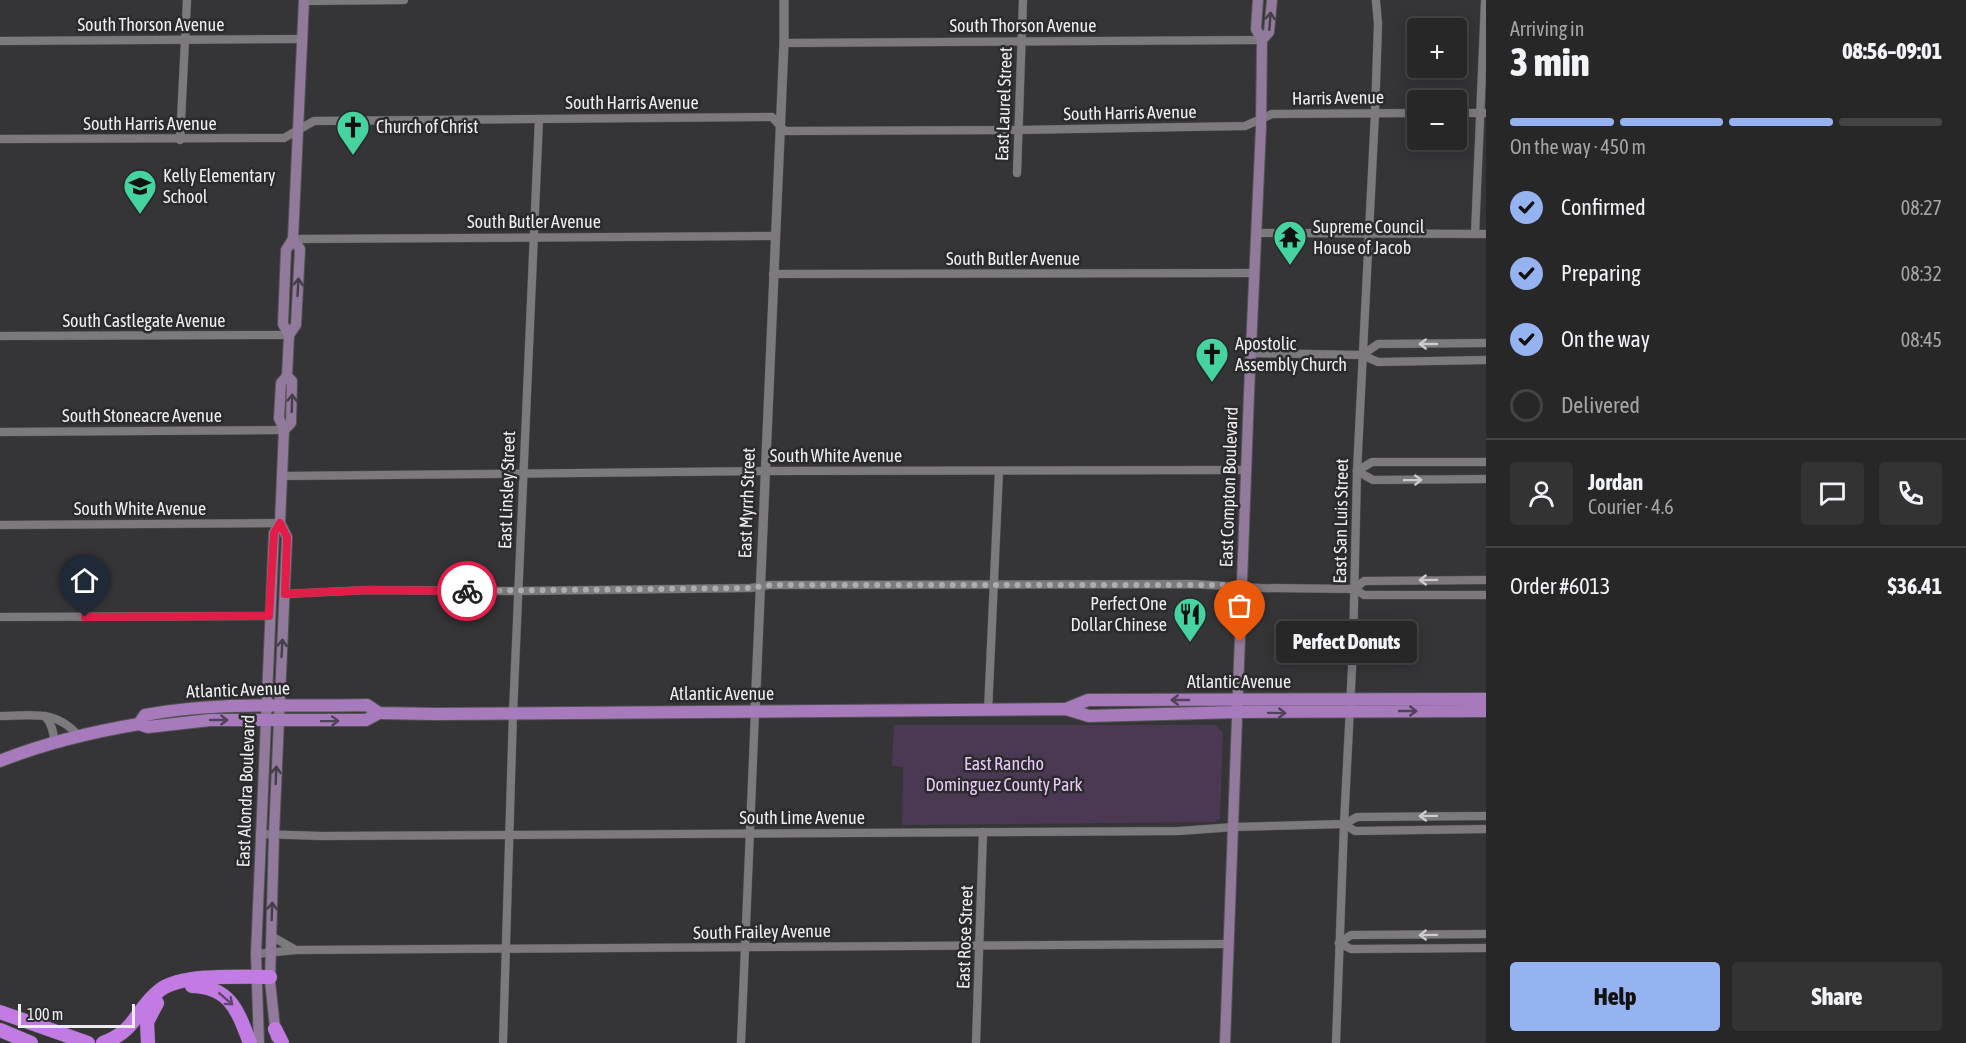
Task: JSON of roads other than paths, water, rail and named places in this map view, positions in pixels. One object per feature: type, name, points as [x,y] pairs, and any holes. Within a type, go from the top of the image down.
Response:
[{"type":"highway","points":[[103,1043],[118,1038],[130,1027],[153,997],[170,984],[197,979],[263,977]]},
{"type":"highway","points":[[148,1043],[147,1022],[153,1008],[164,994],[189,986],[204,986],[228,998],[237,1010],[250,1043]]},
{"type":"highway","points":[[0,1012],[88,1043]]},
{"type":"highway","points":[[0,1030],[32,1043]]},
{"type":"highway","points":[[276,1036],[282,1043]]},
{"type":"main road","name":"East Alondra Boulevard","points":[[263,977],[256,954],[269,616],[274,533],[280,523],[284,430],[279,418],[281,383],[287,376],[289,335],[296,325],[300,249],[293,239],[304,0]]},
{"type":"main road","name":"East Compton Boulevard","points":[[1225,1043],[1261,119],[1262,40],[1256,29],[1258,0]]},
{"type":"main road","name":"East Compton Boulevard","points":[[1262,40],[1269,32],[1272,0]]},
{"type":"main road","name":"East Alondra Boulevard","points":[[263,977],[271,953],[278,721],[285,594],[287,537],[280,523]]},
{"type":"main road","name":"Atlantic Avenue","points":[[139,724],[145,715],[170,710],[367,705],[379,712],[988,711],[1066,709],[1088,699],[1239,706],[1350,706],[1486,711]]},
{"type":"main road","name":"Atlantic Avenue","points":[[1350,706],[1486,699]]},
{"type":"main road","name":"Atlantic Avenue","points":[[0,761],[78,735],[139,724],[148,727],[210,720],[366,720],[379,712]]},
{"type":"main road","points":[[263,977],[276,1036]]},
{"type":"main road","points":[[259,1043],[263,977]]},
{"type":"street","points":[[180,140],[187,0]]},
{"type":"street","points":[[304,0],[404,0]]},
{"type":"street","name":"East Myrrh Street","points":[[741,1043],[784,0]]},
{"type":"street","name":"East Laurel Street","points":[[1017,172],[1023,0]]},
{"type":"street","name":"East San Luis Street","points":[[1336,1043],[1357,471],[1375,113],[1376,1]]},
{"type":"street","points":[[1475,234],[1483,113],[1485,2]]},
{"type":"street","name":"South Thorson Avenue","points":[[0,41],[302,39]]},
{"type":"street","name":"South Thorson Avenue","points":[[784,43],[1262,40]]},
{"type":"street","name":"Harris Avenue","points":[[1261,119],[1272,114],[1407,113]]},
{"type":"street","points":[[1467,113],[1483,113]]},
{"type":"street","name":"South Harris Avenue","points":[[0,139],[284,138],[314,121],[772,117],[785,131],[1245,126],[1261,119]]},
{"type":"street","name":"East Linsley Street","points":[[503,1043],[513,713],[539,119]]},
{"type":"street","points":[[1257,233],[1486,234]]},
{"type":"street","name":"South Butler Avenue","points":[[293,239],[775,237]]},
{"type":"street","name":"South Butler Avenue","points":[[772,274],[1254,273]]},
{"type":"street","name":"South Castlegate Avenue","points":[[0,336],[289,335]]},
{"type":"street","points":[[1362,355],[1378,344],[1486,343]]},
{"type":"street","points":[[1251,353],[1362,355],[1378,362],[1486,360]]},
{"type":"street","name":"South Stoneacre Avenue","points":[[0,432],[284,430]]},
{"type":"street","points":[[1486,462],[1372,462],[1357,471],[1373,480],[1486,479]]},
{"type":"street","name":"South White Avenue","points":[[282,476],[765,471],[1246,470]]},
{"type":"street","points":[[988,711],[999,471]]},
{"type":"street","name":"South White Avenue","points":[[0,525],[280,523]]},
{"type":"street","points":[[1354,589],[1364,581],[1486,579]]},
{"type":"street","points":[[285,594],[367,590],[518,591],[751,588],[760,586],[1193,584],[1354,589],[1364,595],[1486,595]]},
{"type":"street","points":[[0,617],[269,616]]},
{"type":"street","points":[[0,716],[52,716],[67,724],[78,735]]},
{"type":"street","points":[[45,716],[54,733],[54,742]]},
{"type":"street","name":"South Lime Avenue","points":[[260,834],[321,836],[1179,831],[1344,824],[1357,817],[1486,816]]},
{"type":"street","name":"South Lime Avenue","points":[[1344,824],[1355,831],[1486,829]]},
{"type":"street","name":"East Rose Street","points":[[976,1043],[983,832]]},
{"type":"street","points":[[1486,934],[1351,935],[1339,943],[1351,949],[1486,948]]},
{"type":"street","name":"South Frailey Avenue","points":[[271,936],[296,950]]},
{"type":"street","name":"South Frailey Avenue","points":[[256,954],[296,950],[1229,944]]},
{"type":"place","name":"Church of Christ","points":[[353,156]]},
{"type":"place","name":"Kelly Elementary School","points":[[140,215]]},
{"type":"place","name":"Supreme Council House of Jacob","points":[[1290,266]]},
{"type":"place","name":"Apostolic Assembly Church","points":[[1212,383]]},
{"type":"place","name":"Perfect Donuts","points":[[1240,642]]},
{"type":"place","name":"Perfect One Dollar Chinese","points":[[1190,643]]},
{"type":"park label","name":"East Rancho Dominguez County Park","points":[[1004,774]]}]
